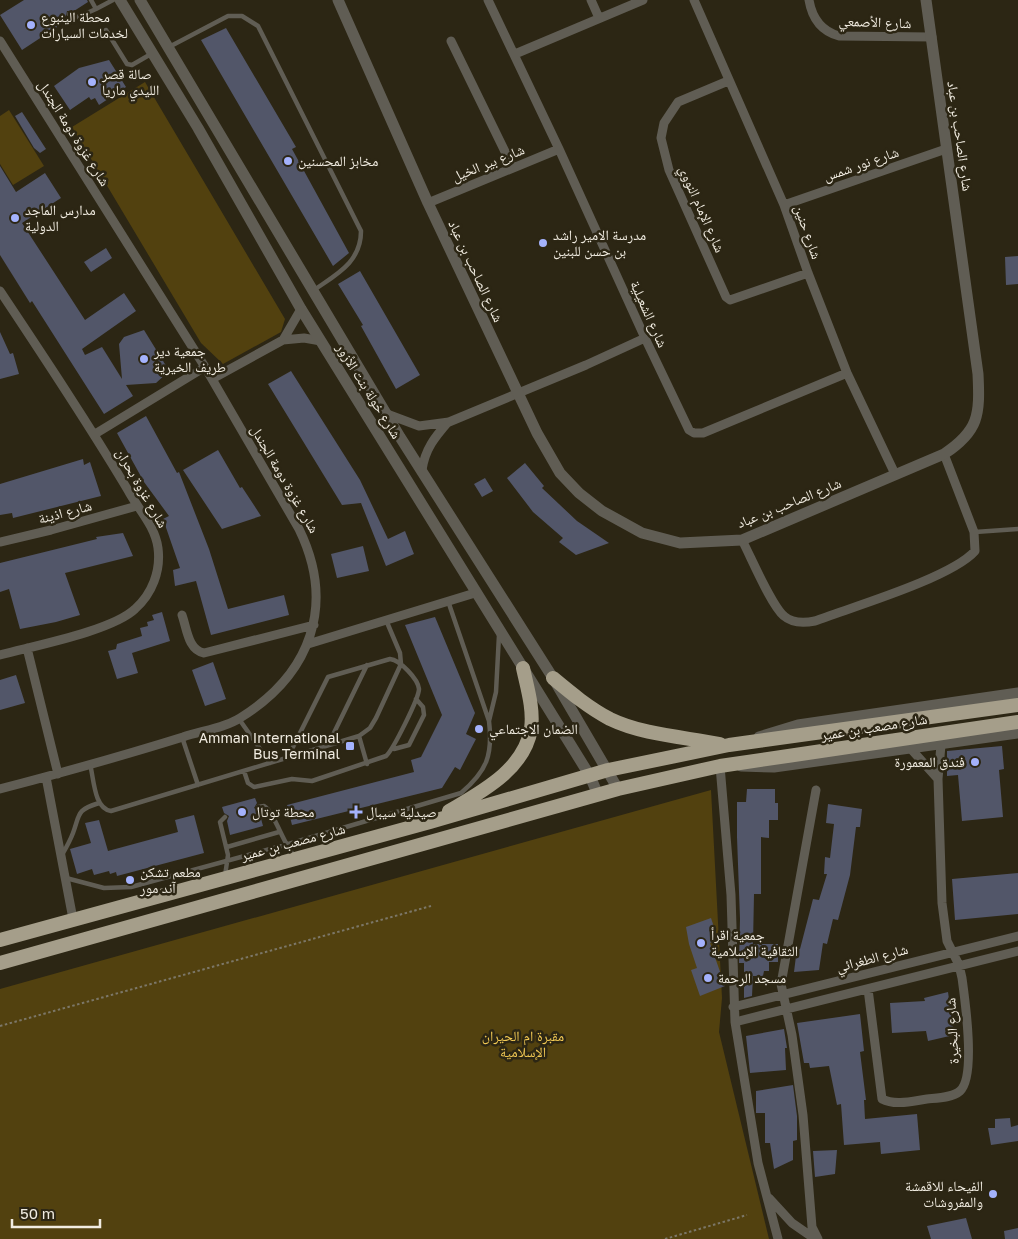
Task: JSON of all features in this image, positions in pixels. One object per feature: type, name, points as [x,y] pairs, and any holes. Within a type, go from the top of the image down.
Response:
[{"type":"highway","points":[[430,822],[488,788],[516,761],[526,746],[531,729],[531,710],[523,668]]},
{"type":"highway","points":[[553,678],[585,704],[611,720],[644,730],[735,745]]},
{"type":"highway","name":"شارع مصعب بن عمير","points":[[0,940],[430,822],[608,770],[735,745],[1018,705]]},
{"type":"highway","name":"شارع مصعب بن عمير","points":[[0,963],[618,789],[727,765],[1018,722]]},
{"type":"street","name":"شارع خولة بنت الأزور","points":[[120,0],[198,128],[301,310],[590,776],[598,795]]},
{"type":"street","name":"شارع خولة بنت الأزور","points":[[140,0],[387,414],[553,678],[618,789]]},
{"type":"street","name":"شارع الصاحب بن عباد","points":[[338,0],[428,202],[517,393],[560,473],[579,493],[602,511],[642,533],[680,544],[742,540],[944,454],[962,442],[973,428],[979,396],[978,374],[926,0]]},
{"type":"street","name":"شارع الشعيلية","points":[[488,0],[560,149],[685,424],[694,433],[703,433],[847,374]]},
{"type":"street","points":[[591,0],[599,18]]},
{"type":"street","points":[[515,54],[643,0]]},
{"type":"street","name":"شارع حنين","points":[[694,0],[784,205],[847,374],[895,474]]},
{"type":"street","name":"شارع الأصمعي","points":[[809,0],[811,10],[818,24],[829,33],[839,36],[932,37]]},
{"type":"street","name":"شارع غزوة دومة الجندل","points":[[0,41],[212,379],[310,551],[317,588],[314,625],[308,644],[270,696],[239,719],[0,790]]},
{"type":"street","points":[[451,41],[513,168]]},
{"type":"street","name":"شارع الإمام النووي","points":[[728,81],[678,102],[670,112],[661,138],[669,170],[726,297],[730,300],[808,273]]},
{"type":"street","points":[[198,128],[213,121]]},
{"type":"street","name":"شارع بير الخيل","points":[[428,202],[560,149]]},
{"type":"street","name":"شارع نور شمس","points":[[784,205],[946,149]]},
{"type":"street","name":"شارع غزوة بحران","points":[[0,291],[95,434],[137,506],[149,521],[158,548],[158,566],[154,581],[140,605],[133,611],[111,624],[0,655]]},
{"type":"street","points":[[283,340],[301,310]]},
{"type":"street","points":[[212,379],[283,340],[304,338],[321,341]]},
{"type":"street","points":[[387,414],[419,426],[449,422],[645,338]]},
{"type":"street","points":[[95,434],[205,368]]},
{"type":"street","points":[[422,470],[424,456],[430,443],[449,422]]},
{"type":"street","points":[[742,540],[773,600],[784,616],[804,623],[815,621],[931,578],[968,559],[975,551],[974,532],[944,454]]},
{"type":"street","name":"شارع اذينة","points":[[0,542],[137,506]]},
{"type":"street","points":[[308,644],[475,593]]},
{"type":"street","points":[[182,615],[192,645],[197,651],[204,653],[314,625]]},
{"type":"street","points":[[27,648],[58,774]]},
{"type":"street","name":"شارع مصعب بن عمير","points":[[735,745],[798,725],[1018,693]]},
{"type":"street","name":"شارع مصعب بن عمير","points":[[727,765],[774,767],[1018,733]]},
{"type":"street","name":"شارع البخيرة","points":[[868,989],[882,1099],[898,1102],[948,1096],[960,1091],[968,1074],[963,990],[959,965],[947,941],[942,902],[938,779],[941,745]]},
{"type":"street","points":[[911,749],[938,779]]},
{"type":"street","points":[[727,765],[733,1007],[756,1153],[778,1239]]},
{"type":"street","points":[[46,777],[73,919]]},
{"type":"street","points":[[816,790],[782,972],[783,995],[803,1115],[812,1227],[816,1239]]},
{"type":"street","name":"شارع الطغرائي","points":[[733,1007],[1018,936]]},
{"type":"street","name":"شارع الطغرائي","points":[[735,1022],[1018,951]]},
{"type":"street","points":[[767,1194],[792,1223],[816,1239]]},
{"type":"lane","points":[[91,0],[96,9]]},
{"type":"lane","points":[[69,14],[78,16],[113,0]]},
{"type":"lane","points":[[168,47],[228,16],[242,16],[258,26],[361,231],[357,254],[346,268],[314,290]]},
{"type":"lane","points":[[106,30],[127,64],[132,65],[152,53]]},
{"type":"lane","points":[[974,532],[1018,529]]},
{"type":"lane","points":[[66,878],[104,888],[122,888],[285,845],[461,793],[477,780],[487,762],[492,742],[489,721],[448,601]]},
{"type":"lane","points":[[90,764],[99,803],[104,810],[111,812],[359,736],[370,728],[376,718],[401,664],[400,653],[386,620]]},
{"type":"lane","points":[[489,721],[497,679],[500,631]]},
{"type":"lane","points":[[288,757],[326,680],[332,675],[390,659],[401,664],[418,686],[416,700],[394,749]]},
{"type":"lane","points":[[328,745],[367,665]]},
{"type":"lane","points":[[244,771],[248,783],[254,787],[292,779],[312,782],[386,756],[394,749],[409,744],[424,715],[423,707],[416,700]]},
{"type":"lane","points":[[239,719],[270,763]]},
{"type":"lane","points":[[359,736],[366,764]]},
{"type":"lane","points":[[182,737],[198,785]]},
{"type":"lane","points":[[62,856],[73,834],[78,815],[84,808],[99,803]]},
{"type":"lane","points":[[258,807],[264,806],[270,810],[285,845],[296,858]]},
{"type":"lane","points":[[224,878],[229,860],[220,825],[221,820],[225,817]]},
{"type":"lane","points":[[227,847],[279,832]]},
{"type":"path","points":[[0,1026],[430,906]]},
{"type":"path","points":[[665,1239],[747,1215]]},
{"type":"green space","points":[[145,82],[285,319],[281,332],[223,364],[201,343],[72,127]]},
{"type":"green space","points":[[9,110],[44,166],[13,185],[0,164],[0,116]]},
{"type":"green space","name":"مقبرة ام الحيران الإسلامية","points":[[711,790],[722,998],[719,1032],[769,1239],[0,1239],[0,989]]},
{"type":"building","name":"محطة الينبوع لخدمات السيارات","points":[[24,0],[87,0],[88,2],[74,11],[67,11],[66,16],[56,22],[57,27],[22,50],[0,15]]},
{"type":"building","points":[[226,28],[296,147],[292,149],[349,253],[333,266],[201,40]]},
{"type":"building","name":"صالة قصر الليدي ماريا","points":[[109,60],[126,87],[99,105],[95,98],[91,100],[89,97],[70,110],[54,86],[79,68]]},
{"type":"building","points":[[22,112],[46,149],[40,153],[34,148],[15,116]]},
{"type":"building","points":[[0,166],[16,192],[45,173],[61,198],[22,223],[85,320],[124,293],[136,311],[82,349],[85,355],[102,347],[122,379],[119,344],[124,337],[144,330],[168,369],[168,372],[156,383],[126,385],[133,396],[104,414],[32,301],[30,303],[0,255]]},
{"type":"building","points":[[106,248],[112,258],[91,272],[84,262]]},
{"type":"building","points":[[1018,256],[1018,284],[1006,285],[1005,257]]},
{"type":"building","points":[[360,271],[420,375],[396,389],[361,326],[363,325],[338,284]]},
{"type":"building","points":[[0,332],[10,354],[13,353],[19,374],[0,379]]},
{"type":"building","points":[[291,371],[360,480],[388,539],[405,531],[414,554],[386,566],[361,503],[342,505],[268,384]]},
{"type":"building","points":[[146,416],[177,473],[179,472],[209,549],[228,609],[284,595],[289,615],[211,635],[196,581],[175,586],[173,570],[180,568],[163,519],[169,516],[144,482],[117,433]]},
{"type":"building","points":[[218,450],[240,488],[242,487],[261,516],[222,529],[183,470]]},
{"type":"building","points":[[83,459],[84,465],[90,462],[101,496],[13,518],[12,513],[0,515],[0,484]]},
{"type":"building","points":[[525,463],[544,486],[542,488],[577,521],[609,543],[576,555],[559,542],[563,538],[533,512],[507,478]]},
{"type":"building","points":[[485,478],[493,491],[482,497],[474,484]]},
{"type":"building","points":[[123,533],[133,556],[65,573],[80,615],[20,629],[9,589],[0,592],[0,563],[97,539],[96,537]]},
{"type":"building","points":[[363,546],[369,571],[337,578],[331,554]]},
{"type":"building","points":[[162,612],[170,641],[132,653],[138,673],[117,679],[108,651],[116,649],[117,644],[142,636],[140,628],[148,626],[147,622],[154,620],[152,615]]},
{"type":"building","points":[[435,617],[475,713],[466,734],[476,739],[460,770],[455,767],[442,788],[292,825],[287,805],[414,772],[411,760],[421,757],[442,715],[405,625]]},
{"type":"building","points":[[213,662],[226,699],[205,706],[192,670]]},
{"type":"building","points":[[16,675],[25,703],[0,710],[0,680]]},
{"type":"building","points":[[1002,746],[1004,769],[999,770],[1003,817],[962,821],[958,775],[947,776],[947,751]]},
{"type":"building","points":[[747,789],[775,789],[775,803],[778,803],[778,820],[769,820],[769,838],[761,837],[761,894],[754,894],[753,944],[778,944],[778,962],[769,962],[769,971],[764,971],[763,976],[753,976],[752,996],[744,998],[744,963],[739,963],[740,919],[737,802],[746,802]]},
{"type":"building","name":"محطة توتال","points":[[255,798],[257,803],[254,808],[259,811],[263,826],[230,835],[227,821],[229,816],[224,813],[222,807]]},
{"type":"building","points":[[828,804],[862,809],[860,827],[856,827],[850,875],[838,920],[833,919],[827,944],[823,943],[819,970],[794,972],[797,948],[800,949],[813,899],[819,900],[827,874],[824,874],[825,857],[830,858],[834,824],[826,823]]},
{"type":"building","points":[[194,815],[204,853],[117,876],[116,872],[110,874],[109,871],[94,875],[92,869],[77,874],[70,849],[91,843],[85,823],[99,820],[108,851],[178,832],[175,820]]},
{"type":"building","points":[[1018,873],[1018,914],[955,920],[952,879]]},
{"type":"building","points":[[711,918],[716,933],[711,935],[713,942],[710,943],[725,986],[700,996],[691,970],[697,968],[689,944],[686,927]]},
{"type":"building","points":[[948,992],[954,1035],[928,1041],[926,1031],[892,1033],[890,1003],[925,1001],[924,998]]},
{"type":"building","points":[[860,1014],[864,1051],[860,1052],[866,1100],[864,1100],[865,1119],[917,1114],[920,1150],[881,1154],[880,1142],[844,1145],[841,1104],[837,1105],[829,1066],[810,1068],[809,1063],[804,1063],[797,1023]]},
{"type":"building","points":[[784,1029],[787,1048],[785,1048],[786,1070],[750,1073],[746,1036]]},
{"type":"building","points":[[793,1085],[797,1116],[797,1140],[793,1141],[793,1160],[774,1169],[770,1143],[765,1143],[765,1113],[756,1113],[756,1091]]},
{"type":"building","points":[[1010,1118],[1011,1127],[1018,1125],[1018,1141],[991,1145],[988,1128],[995,1128],[995,1119]]},
{"type":"building","points":[[837,1150],[835,1174],[815,1177],[813,1151]]},
{"type":"building","points":[[966,1218],[972,1239],[931,1239],[927,1226]]},
{"type":"building","points":[[1018,1228],[1018,1239],[1005,1239],[1004,1231]]},
{"type":"place","name":"محطة الينبوع لخدمات السيارات","points":[[31,25]]},
{"type":"place","name":"صالة قصر الليدي ماريا","points":[[92,82]]},
{"type":"place","name":"مخابز المحسنين","points":[[288,161]]},
{"type":"place","name":"مدارس الماجد الدولية","points":[[15,218]]},
{"type":"place","name":"مدرسة الامير راشد بن حسن للبنين","points":[[543,243]]},
{"type":"place","name":"جمعية دير طريف الخيرية","points":[[144,359]]},
{"type":"place","name":"الضمان الاجتماعي","points":[[479,729]]},
{"type":"place","name":"Amman International Bus Terminal","points":[[350,746]]},
{"type":"place","name":"فندق المعمورة","points":[[975,762]]},
{"type":"place","name":"محطة توتال","points":[[242,812]]},
{"type":"place","name":"صيدلية سيبال","points":[[356,812]]},
{"type":"place","name":"مطعم تشكن آند مور","points":[[130,880]]},
{"type":"place","name":"جمعية اقرأ الثقافية الإسلامية","points":[[701,943]]},
{"type":"place","name":"مسجد الرحمة","points":[[708,978]]},
{"type":"place","name":"الفيحاء للاقمشة والمفروشات","points":[[993,1194]]}]
